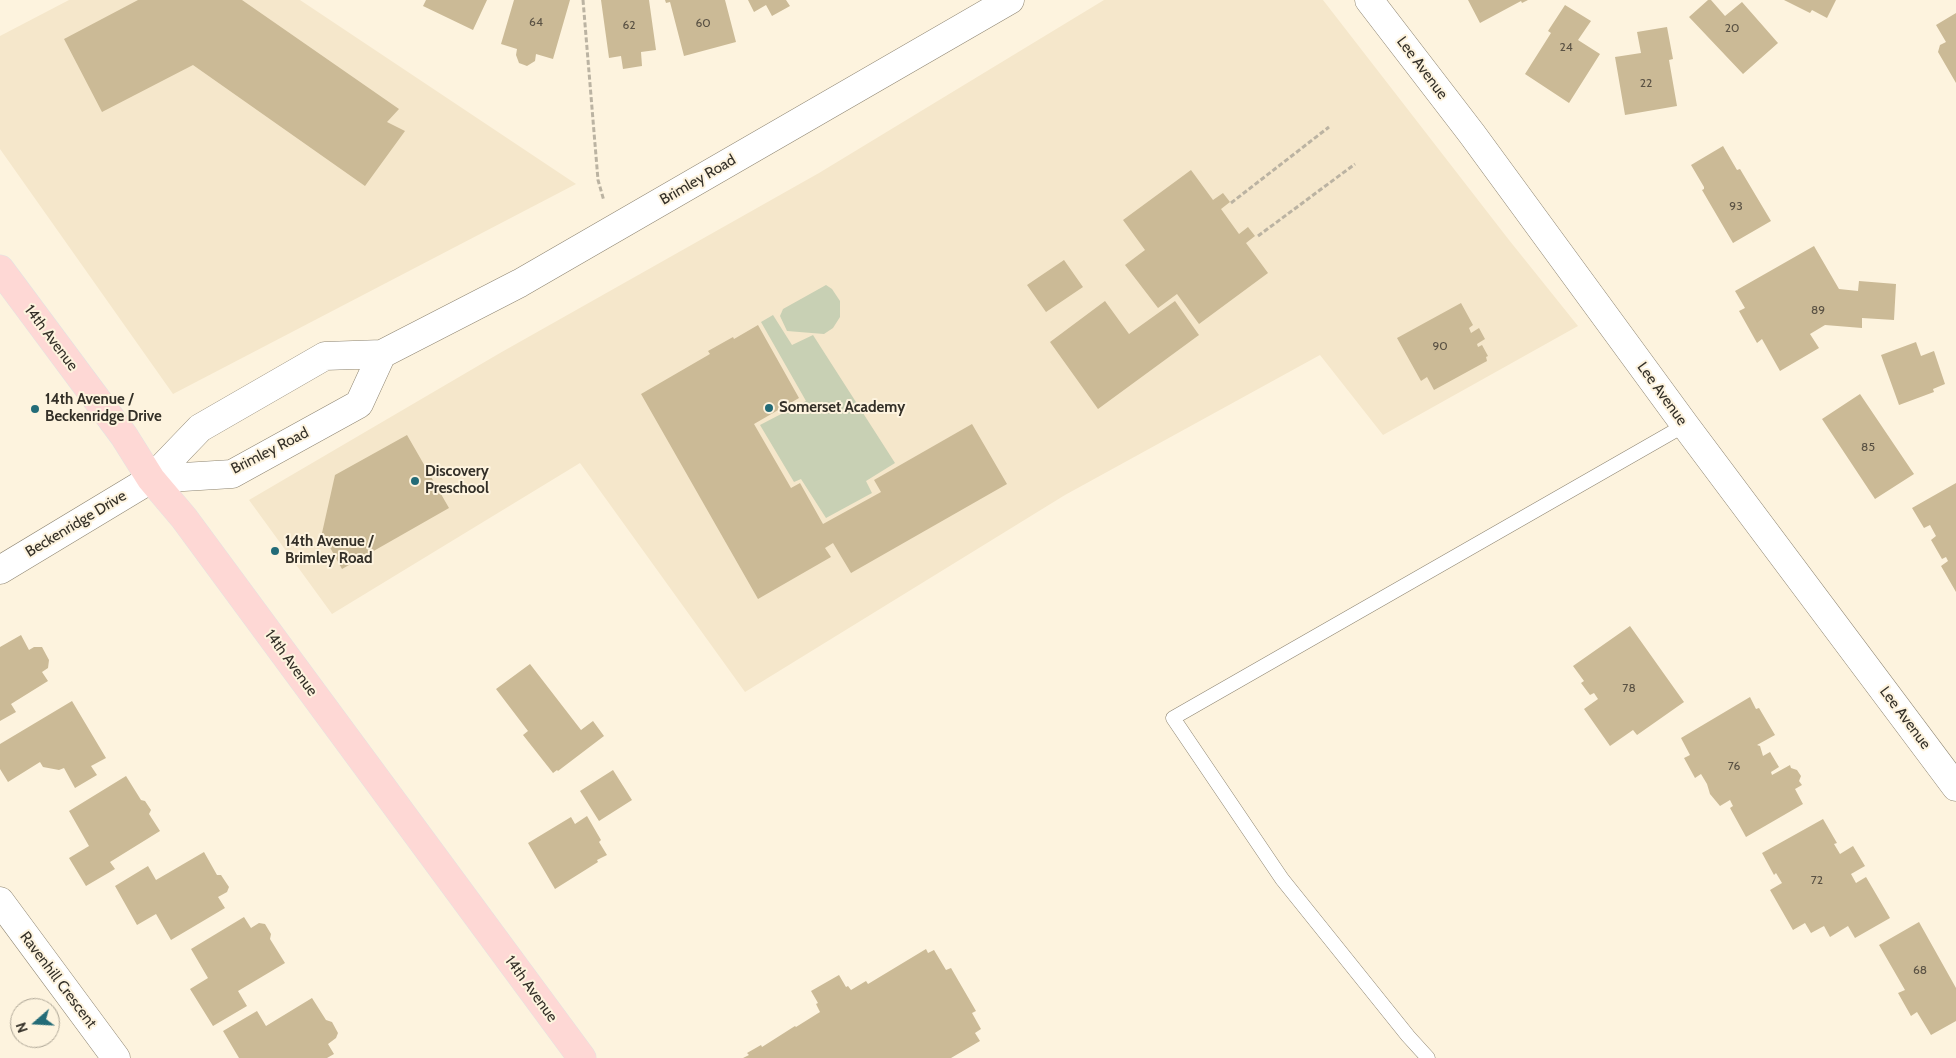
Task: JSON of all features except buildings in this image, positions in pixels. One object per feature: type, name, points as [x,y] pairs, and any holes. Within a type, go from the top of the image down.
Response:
[{"type":"main road","name":"14th Avenue","points":[[0,269],[124,436],[151,479],[184,518],[582,1058]]},
{"type":"street","name":"Brimley Road","points":[[151,479],[200,428],[325,356],[382,354],[520,283],[1010,0]]},
{"type":"street","name":"Lee Avenue","points":[[1369,0],[1472,134],[1685,425],[1956,787]]},
{"type":"street","name":"Brimley Road","points":[[151,479],[232,474],[359,404],[382,354]]},
{"type":"street","name":"Beckenridge Drive","points":[[0,570],[151,479]]},
{"type":"street","name":"Ravenhill Crescent","points":[[0,901],[116,1058]]},
{"type":"lane","points":[[1428,1058],[1408,1036],[1282,879],[1174,718],[1685,425]]},
{"type":"path","points":[[583,0],[598,180],[612,230]]},
{"type":"path","points":[[1231,202],[1329,127]]},
{"type":"path","points":[[1258,236],[1355,164]]},
{"type":"shaded area","points":[[69,0],[300,0],[576,184],[173,394],[0,149],[0,36]]},
{"type":"shaded area","points":[[1104,0],[1323,0],[1578,326],[1383,435],[1320,355],[1065,495],[745,692],[580,463],[332,614],[249,500],[500,353],[819,173]]},
{"type":"green space","points":[[826,285],[832,289],[840,301],[840,317],[833,328],[824,334],[787,331],[780,316],[783,309]]},
{"type":"green space","points":[[773,315],[792,345],[813,335],[895,463],[866,481],[872,493],[826,518],[801,479],[794,482],[760,425],[806,401],[761,322]]},
{"type":"place","name":"Somerset Academy","points":[[769,408]]},
{"type":"place","name":"14th Avenue / Beckenridge Drive","points":[[35,409]]},
{"type":"place","name":"Discovery Preschool","points":[[415,481]]},
{"type":"place","name":"14th Avenue / Brimley Road","points":[[275,551]]}]
